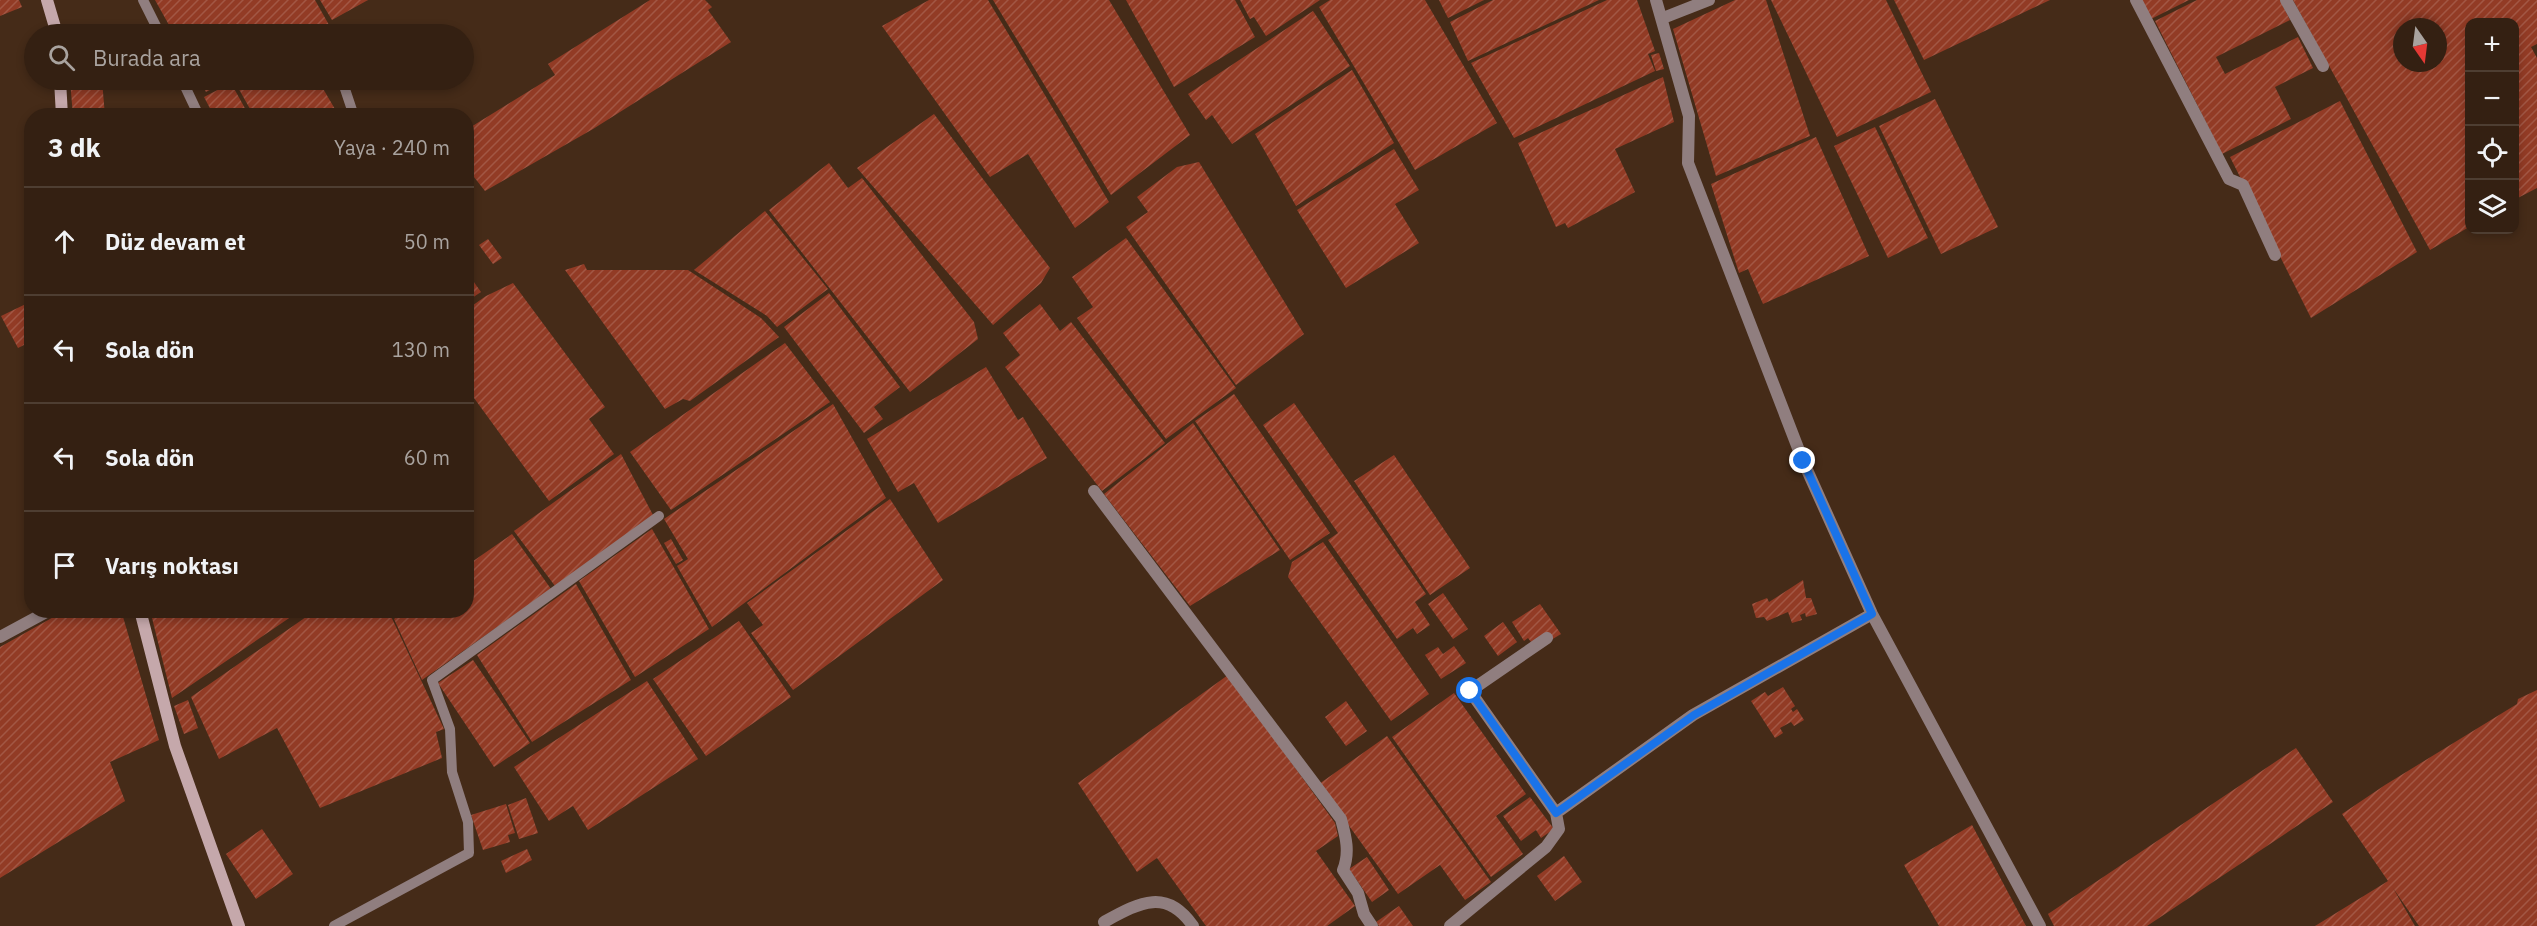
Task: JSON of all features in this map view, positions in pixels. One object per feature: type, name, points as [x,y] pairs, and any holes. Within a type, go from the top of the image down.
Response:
[{"type":"street","points":[[47,0],[54,24]]},
{"type":"street","points":[[1656,0],[1663,18],[1689,116],[1688,163],[1803,461],[1872,614],[2040,926]]},
{"type":"street","points":[[1663,18],[1709,0]]},
{"type":"street","points":[[2136,0],[2229,179],[2243,185],[2275,255]]},
{"type":"street","points":[[2286,0],[2323,66]]},
{"type":"street","points":[[61,90],[62,108]]},
{"type":"street","points":[[1094,491],[1341,819],[1347,841],[1347,859],[1342,870],[1358,893],[1364,914],[1372,926]]},
{"type":"street","points":[[1556,813],[1694,715],[1872,614]]},
{"type":"street","points":[[0,637],[35,618]]},
{"type":"street","points":[[142,618],[175,746],[238,926]]},
{"type":"street","points":[[1450,926],[1546,847],[1558,829],[1556,813],[1470,691],[1547,638]]},
{"type":"street","points":[[1104,922],[1134,906],[1155,902],[1171,904],[1184,912],[1193,926]]},
{"type":"lane","points":[[143,0],[155,24]]},
{"type":"lane","points":[[187,90],[195,108]]},
{"type":"lane","points":[[345,90],[351,108]]},
{"type":"lane","points":[[334,926],[469,853],[468,822],[452,772],[450,729],[432,680],[659,516]]},
{"type":"building","points":[[0,0],[19,0],[22,7],[0,16]]},
{"type":"building","points":[[155,0],[315,0],[328,24],[168,24]]},
{"type":"building","points":[[320,0],[368,0],[332,20]]},
{"type":"building","points":[[650,0],[705,0],[712,7],[708,10],[731,42],[593,129],[485,191],[474,177],[474,125],[555,75],[548,64]]},
{"type":"building","points":[[929,0],[988,0],[1109,202],[1075,228],[1028,154],[990,177],[882,26]]},
{"type":"building","points":[[993,0],[1109,0],[1190,135],[1111,195]]},
{"type":"building","points":[[1126,0],[1235,0],[1255,37],[1174,87]]},
{"type":"building","points":[[1240,0],[1320,0],[1266,36],[1254,17],[1250,19]]},
{"type":"building","points":[[1330,0],[1425,0],[1497,123],[1415,170],[1319,7]]},
{"type":"building","points":[[1439,0],[1484,0],[1448,18]]},
{"type":"building","points":[[1493,0],[1599,0],[1468,61],[1450,22]]},
{"type":"building","points":[[1607,0],[1637,0],[1655,51],[1648,54],[1655,71],[1514,138],[1471,63]]},
{"type":"building","points":[[1735,0],[1766,0],[1810,136],[1716,176],[1673,29]]},
{"type":"building","points":[[1771,0],[1886,0],[1931,92],[1837,137]]},
{"type":"building","points":[[1894,0],[2050,0],[1924,60]]},
{"type":"building","points":[[2141,0],[2189,0],[2151,19]]},
{"type":"building","points":[[2197,0],[2280,0],[2290,20],[2216,57],[2225,74],[2298,37],[2313,68],[2275,87],[2291,119],[2222,154],[2155,21]]},
{"type":"building","points":[[2293,0],[2537,0],[2537,44],[2531,47],[2537,58],[2537,188],[2519,197],[2519,18],[2465,18],[2465,229],[2430,250]]},
{"type":"building","points":[[1313,11],[1350,66],[1232,144],[1212,115],[1206,120],[1188,94]]},
{"type":"building","points":[[1659,53],[1664,69],[1656,71],[1651,55]]},
{"type":"building","points":[[1352,70],[1394,143],[1296,206],[1255,134]]},
{"type":"building","points":[[1663,77],[1674,122],[1615,149],[1635,192],[1568,228],[1565,223],[1556,227],[1518,143]]},
{"type":"building","points":[[71,90],[103,90],[104,108],[72,108]]},
{"type":"building","points":[[218,90],[235,90],[245,108],[210,108],[204,97]]},
{"type":"building","points":[[239,90],[324,90],[334,108],[250,108]]},
{"type":"building","points":[[1935,99],[1998,227],[1941,254],[1879,126]]},
{"type":"building","points":[[2340,101],[2417,252],[2311,318],[2230,157]]},
{"type":"building","points":[[934,114],[1050,268],[1041,283],[993,325],[857,168]]},
{"type":"building","points":[[1875,127],[1928,238],[1888,258],[1834,146]]},
{"type":"building","points":[[1816,137],[1869,256],[1763,304],[1748,269],[1739,273],[1711,184]]},
{"type":"building","points":[[1394,149],[1419,190],[1395,204],[1419,243],[1346,288],[1297,210]]},
{"type":"building","points":[[1199,162],[1304,334],[1236,385],[1126,227],[1148,212],[1137,197],[1177,167]]},
{"type":"building","points":[[829,163],[848,188],[862,178],[974,322],[978,339],[910,392],[769,210]]},
{"type":"building","points":[[765,211],[828,289],[777,327],[767,316],[694,270]]},
{"type":"building","points":[[1126,238],[1236,388],[1166,439],[1077,318],[1093,307],[1072,277]]},
{"type":"building","points":[[488,239],[502,258],[493,264],[479,245]]},
{"type":"building","points":[[584,264],[587,270],[688,270],[761,318],[779,337],[690,401],[683,399],[665,409],[565,270]]},
{"type":"building","points":[[474,282],[481,292],[474,297]]},
{"type":"building","points":[[513,283],[605,407],[589,419],[614,454],[549,501],[474,398],[474,304]]},
{"type":"building","points":[[829,293],[900,387],[874,407],[883,419],[864,433],[784,327]]},
{"type":"building","points":[[1040,304],[1060,331],[1071,322],[1165,443],[1102,491],[1005,367],[1020,355],[1003,333]]},
{"type":"building","points":[[24,305],[24,345],[18,348],[1,316]]},
{"type":"building","points":[[785,343],[830,402],[671,510],[630,452]]},
{"type":"building","points":[[986,367],[1018,420],[1023,417],[1047,458],[938,523],[914,483],[898,492],[867,439]]},
{"type":"building","points":[[1234,394],[1330,533],[1290,560],[1195,421]]},
{"type":"building","points":[[1294,403],[1426,594],[1415,602],[1430,625],[1417,634],[1413,628],[1397,639],[1328,540],[1338,533],[1263,425]]},
{"type":"building","points":[[833,404],[886,498],[712,627],[677,566],[688,559],[664,519]]},
{"type":"building","points":[[1193,423],[1280,550],[1190,606],[1104,494]]},
{"type":"building","points":[[621,454],[653,515],[555,586],[514,531]]},
{"type":"building","points":[[1394,455],[1470,568],[1430,595],[1354,481]]},
{"type":"building","points":[[890,499],[943,580],[793,690],[751,633],[763,625],[747,603]]},
{"type":"building","points":[[652,529],[709,629],[635,677],[579,581]]},
{"type":"building","points":[[512,534],[551,589],[422,680],[394,619],[474,618],[474,560]]},
{"type":"building","points":[[671,539],[683,560],[676,564],[664,543]]},
{"type":"building","points":[[1323,542],[1429,694],[1391,721],[1288,577],[1292,562]]},
{"type":"building","points":[[1803,580],[1806,598],[1811,598],[1817,614],[1806,617],[1805,613],[1800,615],[1802,620],[1792,623],[1788,612],[1767,621],[1764,617],[1756,618],[1752,604],[1767,598],[1769,602]]},
{"type":"building","points":[[576,584],[631,680],[532,742],[477,655]]},
{"type":"building","points":[[1443,593],[1468,629],[1453,639],[1428,604]]},
{"type":"building","points":[[1540,604],[1561,634],[1551,640],[1531,642],[1528,638],[1524,641],[1512,622]]},
{"type":"building","points":[[52,618],[123,618],[159,740],[110,762],[125,801],[0,878],[0,647]]},
{"type":"building","points":[[152,618],[289,618],[172,698]]},
{"type":"building","points":[[305,618],[392,618],[444,729],[436,732],[442,758],[320,808],[277,728],[219,759],[191,697]]},
{"type":"building","points":[[739,621],[791,697],[706,756],[653,679]]},
{"type":"building","points":[[1503,622],[1517,642],[1498,656],[1484,636]]},
{"type":"building","points":[[1454,646],[1466,663],[1441,679],[1425,655],[1438,647],[1443,654]]},
{"type":"building","points":[[473,660],[530,743],[494,767],[438,683]]},
{"type":"building","points":[[1228,675],[1335,823],[1338,836],[1316,851],[1355,906],[1327,926],[1206,926],[1157,858],[1137,872],[1078,783]]},
{"type":"building","points":[[647,681],[698,759],[588,830],[573,806],[549,821],[514,767]]},
{"type":"building","points":[[1783,687],[1795,706],[1791,709],[1793,712],[1797,709],[1804,720],[1794,726],[1791,722],[1780,728],[1783,733],[1775,738],[1751,701],[1765,692],[1768,696]]},
{"type":"building","points":[[2537,690],[2537,926],[2419,926],[2393,888],[2415,926],[2315,926],[2388,881],[2342,814],[2517,704],[2518,699]]},
{"type":"building","points":[[1454,693],[1526,794],[1496,816],[1523,854],[1491,877],[1392,737]]},
{"type":"building","points":[[188,700],[198,728],[184,734],[174,706]]},
{"type":"building","points":[[1346,701],[1367,731],[1346,746],[1325,717]]},
{"type":"building","points":[[1387,736],[1491,882],[1465,900],[1440,865],[1398,894],[1319,784]]},
{"type":"building","points":[[2296,748],[2333,802],[2147,926],[2054,926],[2048,914]]},
{"type":"building","points":[[1530,797],[1554,829],[1541,838],[1536,830],[1521,841],[1503,816]]},
{"type":"building","points":[[526,798],[538,833],[519,839],[508,805]]},
{"type":"building","points":[[506,804],[515,833],[508,835],[510,842],[483,850],[471,815]]},
{"type":"building","points":[[1972,825],[2026,926],[1939,926],[1904,865]]},
{"type":"building","points":[[262,829],[293,874],[256,899],[226,854]]},
{"type":"building","points":[[527,849],[532,860],[506,873],[501,861]]},
{"type":"building","points":[[1564,856],[1582,882],[1555,901],[1537,876]]},
{"type":"building","points":[[1367,857],[1389,890],[1372,902],[1349,869]]},
{"type":"building","points":[[1399,906],[1413,926],[1379,926],[1376,922]]},
{"type":"route","points":[[1470,691],[1556,813],[1694,715],[1872,614],[1803,461]]}]
